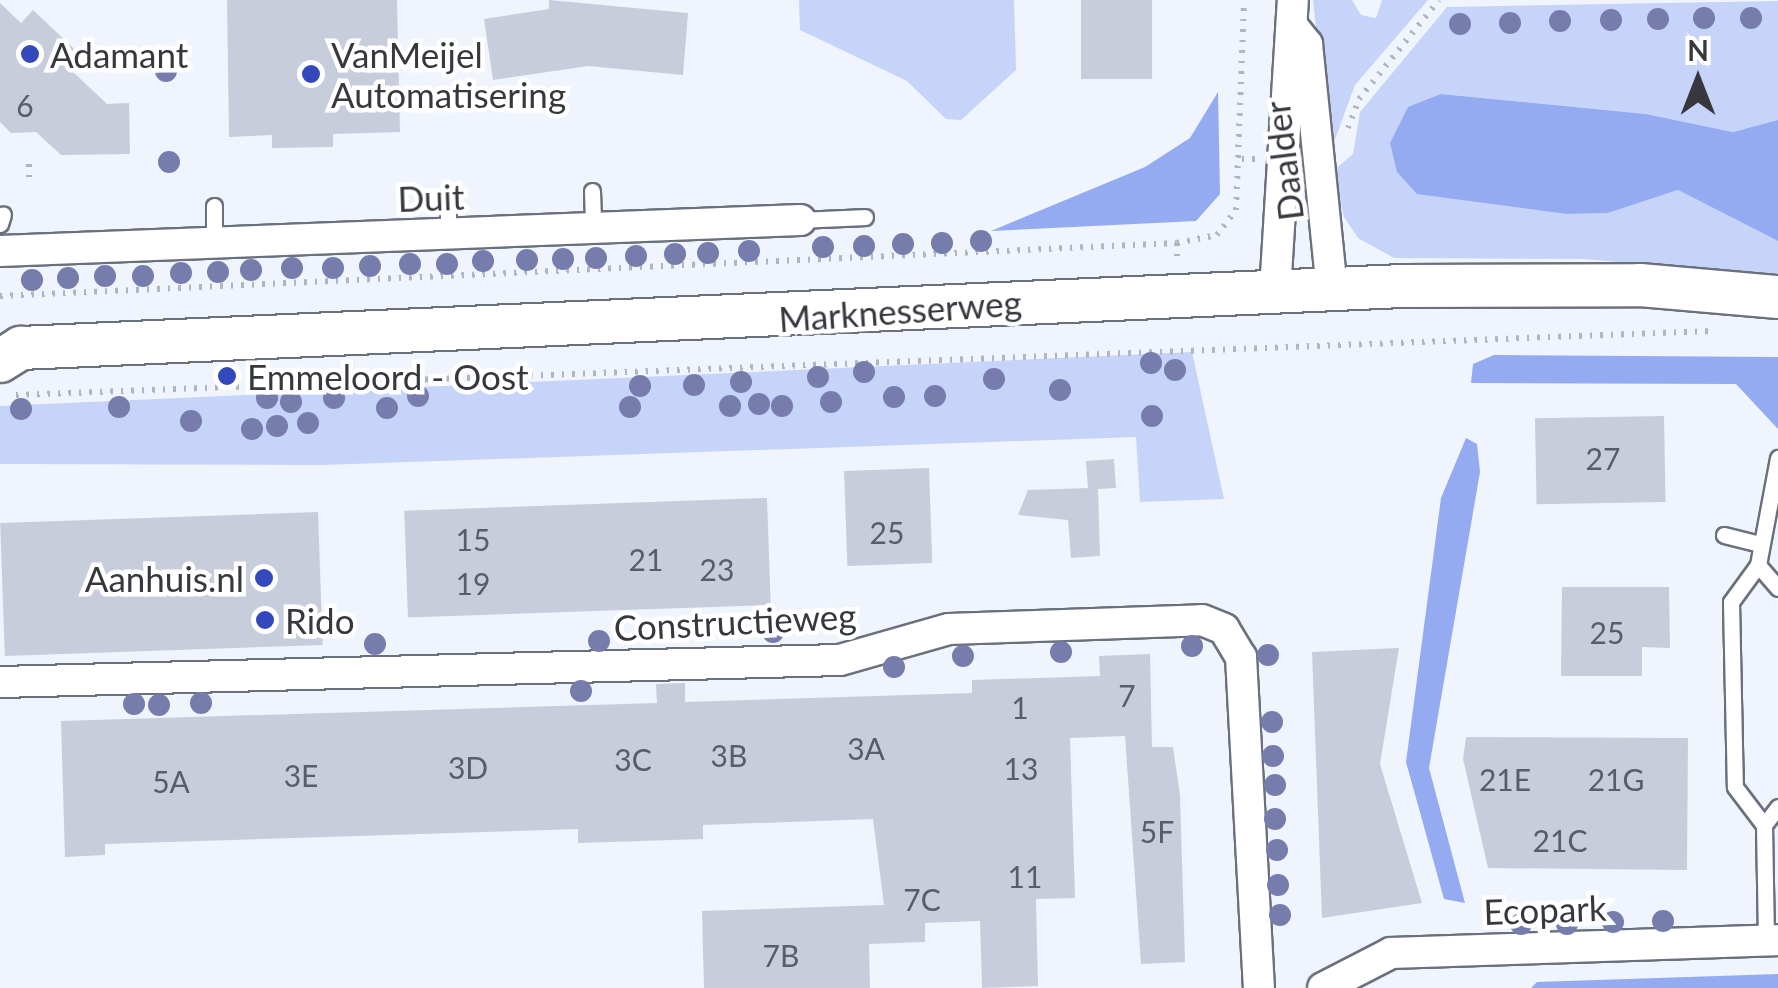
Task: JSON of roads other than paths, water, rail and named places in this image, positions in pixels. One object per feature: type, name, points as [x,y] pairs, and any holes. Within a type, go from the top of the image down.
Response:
[{"type":"main road","name":"Marknesserweg","points":[[7,348],[1332,290],[1582,284],[1778,296]]},
{"type":"street","name":"Daalder","points":[[1294,14],[1307,44],[1332,290]]},
{"type":"street","name":"Daalder","points":[[1275,292],[1286,44],[1294,14]]},
{"type":"street","name":"Duit","points":[[0,251],[800,220]]},
{"type":"street","name":"Constructieweg","points":[[0,682],[840,660],[949,629],[1202,620],[1224,629],[1241,657],[1258,988]]},
{"type":"street","name":"Ecopark","points":[[1323,988],[1391,953],[1772,940]]},
{"type":"lane","points":[[592,192],[594,228]]},
{"type":"lane","points":[[448,197],[448,234]]},
{"type":"lane","points":[[214,206],[214,243]]},
{"type":"lane","name":"Duit","points":[[800,220],[865,217]]},
{"type":"lane","points":[[1772,940],[1764,825],[1735,788],[1732,602],[1758,565],[1778,458]]},
{"type":"lane","points":[[1724,535],[1760,544]]},
{"type":"lane","points":[[1758,565],[1778,588]]},
{"type":"lane","points":[[1764,825],[1778,807]]},
{"type":"water","points":[[1218,92],[1220,194],[1196,221],[991,231],[1145,167],[1190,138]]},
{"type":"water","points":[[1441,94],[1646,114],[1733,132],[1778,120],[1778,241],[1678,190],[1608,213],[1567,214],[1417,194],[1397,172],[1390,143],[1408,107]]},
{"type":"water","points":[[1494,355],[1778,357],[1778,429],[1736,384],[1471,383],[1473,364]]},
{"type":"water","points":[[1466,438],[1477,444],[1480,472],[1429,768],[1465,903],[1444,899],[1406,762],[1441,498]]},
{"type":"water","points":[[1778,974],[1778,988],[1531,988],[1537,982]]},
{"type":"place","name":"Adamant","points":[[30,54]]},
{"type":"place","name":"VanMeijel Automatisering","points":[[311,74]]},
{"type":"place","name":"Emmeloord - Oost","points":[[227,376]]},
{"type":"place","name":"Aanhuis.nl","points":[[264,578]]},
{"type":"place","name":"Rido","points":[[265,620]]}]
